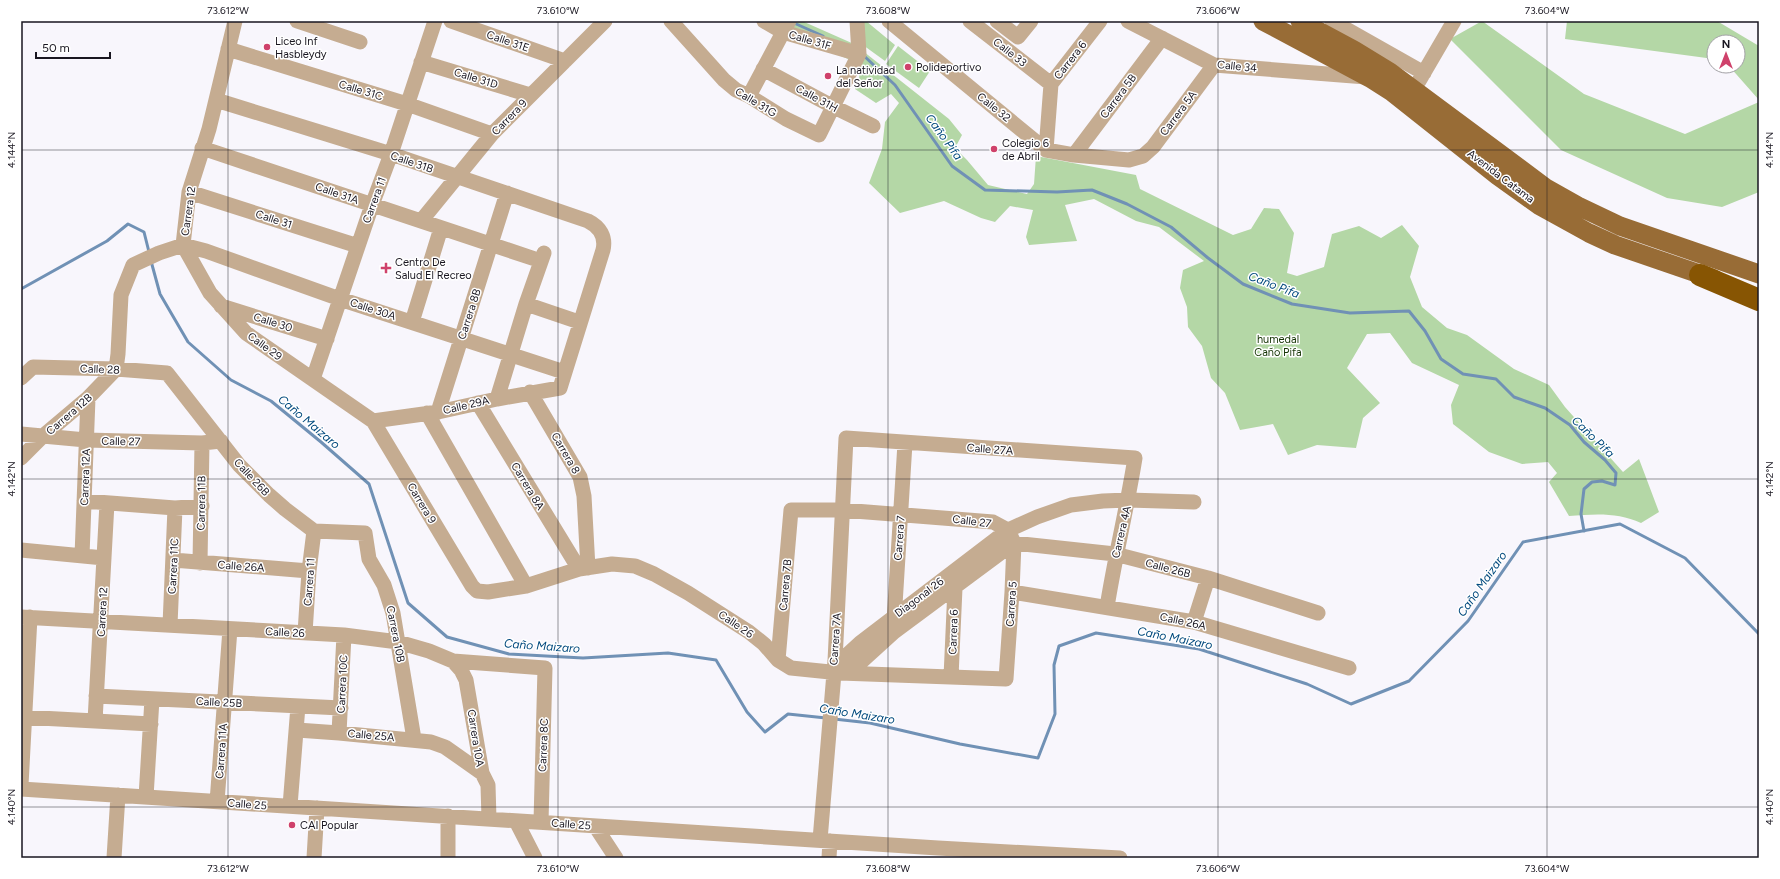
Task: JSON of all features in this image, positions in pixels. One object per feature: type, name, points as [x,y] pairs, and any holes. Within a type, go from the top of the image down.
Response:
[{"type":"highway","points":[[1700,275],[1759,300]]},
{"type":"main road","name":"Avenida Catama","points":[[1263,21],[1370,78],[1392,92],[1498,176],[1540,206],[1589,233],[1615,245],[1700,275],[1759,293]]},
{"type":"main road","name":"Avenida Catama","points":[[1300,21],[1354,50],[1413,90],[1546,188],[1578,206],[1620,226],[1759,274]]},
{"type":"street","name":"Carrera 12","points":[[116,369],[120,295],[133,264],[177,247],[189,192],[216,100],[235,21]]},
{"type":"street","points":[[297,21],[360,42]]},
{"type":"street","name":"Carrera 11","points":[[314,379],[326,339],[391,154],[435,21]]},
{"type":"street","name":"Calle 31E","points":[[450,21],[565,61]]},
{"type":"street","name":"Carrera 9","points":[[421,221],[492,134],[606,21]]},
{"type":"street","name":"Calle 31G","points":[[671,21],[724,80],[736,90],[749,96],[786,119],[818,135],[832,106]]},
{"type":"street","name":"Calle 31F","points":[[764,21],[786,27],[859,54]]},
{"type":"street","points":[[832,106],[859,54],[857,21]]},
{"type":"street","name":"Calle 32","points":[[889,21],[1046,150],[1074,155],[1129,160],[1138,158]]},
{"type":"street","name":"Calle 33","points":[[970,21],[1051,84]]},
{"type":"street","points":[[997,21],[1018,38],[1031,21]]},
{"type":"street","name":"Carrera 6","points":[[1046,150],[1051,84],[1100,21]]},
{"type":"street","name":"Calle 34","points":[[1128,21],[1214,65],[1370,78]]},
{"type":"street","points":[[1332,21],[1424,73]]},
{"type":"street","points":[[1413,90],[1454,21]]},
{"type":"street","points":[[749,96],[786,27]]},
{"type":"street","name":"Carrera 5B","points":[[1074,155],[1162,38]]},
{"type":"street","name":"Calle 31C","points":[[228,49],[407,104],[492,134]]},
{"type":"street","points":[[1308,72],[1319,64],[1318,50]]},
{"type":"street","name":"Calle 31D","points":[[421,62],[530,95]]},
{"type":"street","name":"Carrera 5A","points":[[1138,158],[1150,151],[1214,65]]},
{"type":"street","name":"Calle 31H","points":[[763,68],[832,106],[873,126]]},
{"type":"street","name":"Calle 31B","points":[[216,100],[391,154],[588,221],[598,228],[602,234],[604,242],[603,250],[579,322]]},
{"type":"street","name":"Calle 31A","points":[[202,148],[491,244],[543,256],[526,304]]},
{"type":"street","name":"Calle 31","points":[[189,192],[358,246]]},
{"type":"street","name":"Carrera 8B","points":[[432,412],[461,338],[507,193]]},
{"type":"street","points":[[412,322],[441,228]]},
{"type":"street","name":"Calle 30A","points":[[177,247],[206,251],[340,299],[564,372]]},
{"type":"street","name":"Calle 29","points":[[177,247],[220,305],[246,333],[373,421]]},
{"type":"street","points":[[497,399],[526,304],[579,322],[564,372]]},
{"type":"street","name":"Calle 30","points":[[220,305],[326,339]]},
{"type":"street","name":"Calle 28","points":[[21,378],[33,367],[116,369],[166,373]]},
{"type":"street","name":"Carrera 12B","points":[[21,458],[88,398],[116,369]]},
{"type":"street","name":"Calle 29A","points":[[373,421],[432,412],[530,392],[560,388],[564,372]]},
{"type":"street","name":"Calle 26B","points":[[166,373],[239,465],[269,496],[314,531]]},
{"type":"street","name":"Carrera 8","points":[[530,392],[580,477],[584,501],[583,568]]},
{"type":"street","name":"Carrera 12A","points":[[82,556],[88,398]]},
{"type":"street","name":"Carrera 8A","points":[[478,402],[583,568]]},
{"type":"street","points":[[432,412],[526,586]]},
{"type":"street","name":"Carrera 9","points":[[373,421],[472,586]]},
{"type":"street","name":"Calle 27","points":[[21,434],[86,440],[202,443],[221,441]]},
{"type":"street","name":"Calle 27A","points":[[846,438],[1135,458]]},
{"type":"street","name":"Carrera 7A","points":[[829,858],[825,840],[826,753],[831,704],[841,673],[842,510],[846,438]]},
{"type":"street","name":"Carrera 11B","points":[[200,563],[202,443]]},
{"type":"street","name":"Carrera 7","points":[[894,632],[905,443]]},
{"type":"street","name":"Carrera 4A","points":[[1106,606],[1115,554],[1128,500],[1135,458]]},
{"type":"street","points":[[1011,536],[1071,505],[1128,500],[1194,502]]},
{"type":"street","points":[[84,501],[175,508],[202,506]]},
{"type":"street","name":"Carrera 12","points":[[95,721],[107,503]]},
{"type":"street","name":"Carrera 11C","points":[[170,625],[175,508]]},
{"type":"street","name":"Calle 27","points":[[791,510],[842,510],[992,522],[1011,536]]},
{"type":"street","name":"Carrera 7B","points":[[778,660],[791,510]]},
{"type":"street","name":"Carrera 11","points":[[305,633],[309,571],[314,531]]},
{"type":"street","name":"Carrera 10B","points":[[314,531],[366,533],[369,559],[384,586],[393,613],[414,739]]},
{"type":"street","name":"Calle 26B","points":[[1011,536],[1115,554],[1208,578],[1318,613]]},
{"type":"street","name":"Diagonal 26","points":[[841,673],[955,588],[1011,536]]},
{"type":"street","name":"Diagonal 26","points":[[841,673],[848,654],[894,616],[1011,536]]},
{"type":"street","name":"Carrera 5","points":[[1006,679],[1012,592],[1011,536]]},
{"type":"street","points":[[21,550],[104,558]]},
{"type":"street","name":"Calle 26A","points":[[173,560],[309,571]]},
{"type":"street","name":"Calle 26","points":[[472,586],[477,591],[482,593],[526,586],[583,568],[621,564],[635,566],[654,574],[688,593],[749,632],[764,644],[778,660],[791,668],[841,673],[1006,679]]},
{"type":"street","points":[[1194,622],[1208,578]]},
{"type":"street","name":"Carrera 6","points":[[951,677],[955,588]]},
{"type":"street","name":"Calle 26A","points":[[1012,592],[1106,606],[1194,622],[1350,668]]},
{"type":"street","points":[[21,784],[26,617]]},
{"type":"street","name":"Calle 26","points":[[26,617],[344,635],[398,642],[429,651],[452,661],[545,668]]},
{"type":"street","name":"Carrera 11A","points":[[217,802],[230,629]]},
{"type":"street","name":"Carrera 10C","points":[[339,732],[344,635]]},
{"type":"street","name":"Carrera 10A","points":[[452,661],[461,670],[466,680],[482,773],[488,785],[489,819]]},
{"type":"street","name":"Carrera 8C","points":[[541,822],[545,668]]},
{"type":"street","name":"Calle 25B","points":[[96,696],[341,708]]},
{"type":"street","points":[[146,797],[152,699]]},
{"type":"street","points":[[290,806],[298,706]]},
{"type":"street","points":[[23,717],[150,724]]},
{"type":"street","name":"Calle 25A","points":[[296,730],[339,732],[431,742],[445,747],[482,773]]},
{"type":"street","name":"Calle 25","points":[[21,789],[825,840],[938,853],[1120,858]]},
{"type":"street","points":[[114,858],[118,795]]},
{"type":"street","points":[[314,858],[317,808]]},
{"type":"street","points":[[448,816],[448,858]]},
{"type":"street","points":[[516,821],[535,858]]},
{"type":"street","points":[[595,826],[616,858]]},
{"type":"green space","name":"humedal Caño Pifa","points":[[756,21],[802,21],[854,44],[949,119],[962,135],[955,148],[988,185],[1027,194],[1034,184],[1036,156],[1136,175],[1140,189],[1233,235],[1251,229],[1264,208],[1279,209],[1294,233],[1287,273],[1297,276],[1324,267],[1332,234],[1359,226],[1381,238],[1402,225],[1419,246],[1410,277],[1422,307],[1447,328],[1467,335],[1514,369],[1549,385],[1565,407],[1623,472],[1639,459],[1659,512],[1641,523],[1615,515],[1597,514],[1569,516],[1549,482],[1557,473],[1548,462],[1522,464],[1489,452],[1453,424],[1451,405],[1459,385],[1412,363],[1390,333],[1367,334],[1347,368],[1380,403],[1363,418],[1356,448],[1317,445],[1288,455],[1273,424],[1240,430],[1225,393],[1211,378],[1202,346],[1188,327],[1187,307],[1180,288],[1183,270],[1204,261],[1159,227],[1136,221],[1094,199],[1065,205],[1077,241],[1029,245],[1026,237],[1033,210],[1010,206],[995,222],[981,218],[944,201],[900,213],[869,183],[882,149],[885,122],[899,103],[891,94],[876,103],[855,89],[859,80],[860,67],[853,61]]},
{"type":"green space","points":[[855,21],[866,21],[895,45],[885,61],[856,40]]},
{"type":"green space","points":[[1482,21],[1584,94],[1685,134],[1759,102],[1759,192],[1722,207],[1667,198],[1561,150],[1450,39]]},
{"type":"green space","points":[[1567,21],[1717,21],[1739,34],[1706,34],[1706,58],[1565,39]]},
{"type":"green space","points":[[1746,38],[1759,46],[1759,100],[1736,74],[1746,74]]},
{"type":"green space","name":"Polideportivo","points":[[898,46],[930,71],[919,88],[886,64]]},
{"type":"waterway","name":"Caño Pifa","points":[[794,23],[823,36]]},
{"type":"waterway","name":"Caño Pifa","points":[[863,55],[895,85],[952,166],[985,190],[1057,192],[1092,190],[1127,204],[1171,227],[1208,258],[1243,284],[1292,304],[1350,313],[1409,311],[1425,331],[1441,359],[1463,374],[1496,379],[1514,397],[1545,408],[1570,425],[1584,442],[1605,460],[1616,473],[1615,485],[1602,481],[1592,482],[1584,489],[1581,514],[1584,531]]},
{"type":"waterway","name":"Caño Maizaro","points":[[21,289],[107,241],[128,224],[144,232],[149,252]]},
{"type":"waterway","name":"Caño Maizaro","points":[[151,261],[160,294],[188,342],[231,380],[271,401],[369,484],[408,603],[447,637],[509,654],[583,658],[668,653],[716,660],[747,712],[765,732],[788,714],[826,718]]},
{"type":"waterway","name":"Caño Maizaro","points":[[834,719],[870,723],[960,744],[1038,758],[1055,714],[1054,665],[1059,646],[1096,633],[1199,649],[1307,684],[1351,704],[1409,681],[1468,621],[1523,542],[1620,524],[1685,558],[1759,634]]},
{"type":"place","name":"Liceo Inf Hasbleydy","points":[[267,47]]},
{"type":"place","name":"Polideportivo","points":[[908,67]]},
{"type":"place","name":"La natividad del Señor","points":[[828,76]]},
{"type":"place","name":"Colegio 6 de Abril","points":[[994,149]]},
{"type":"place","name":"Centro De Salud El Recreo","points":[[386,268]]},
{"type":"place","name":"CAI Popular","points":[[292,825]]}]
